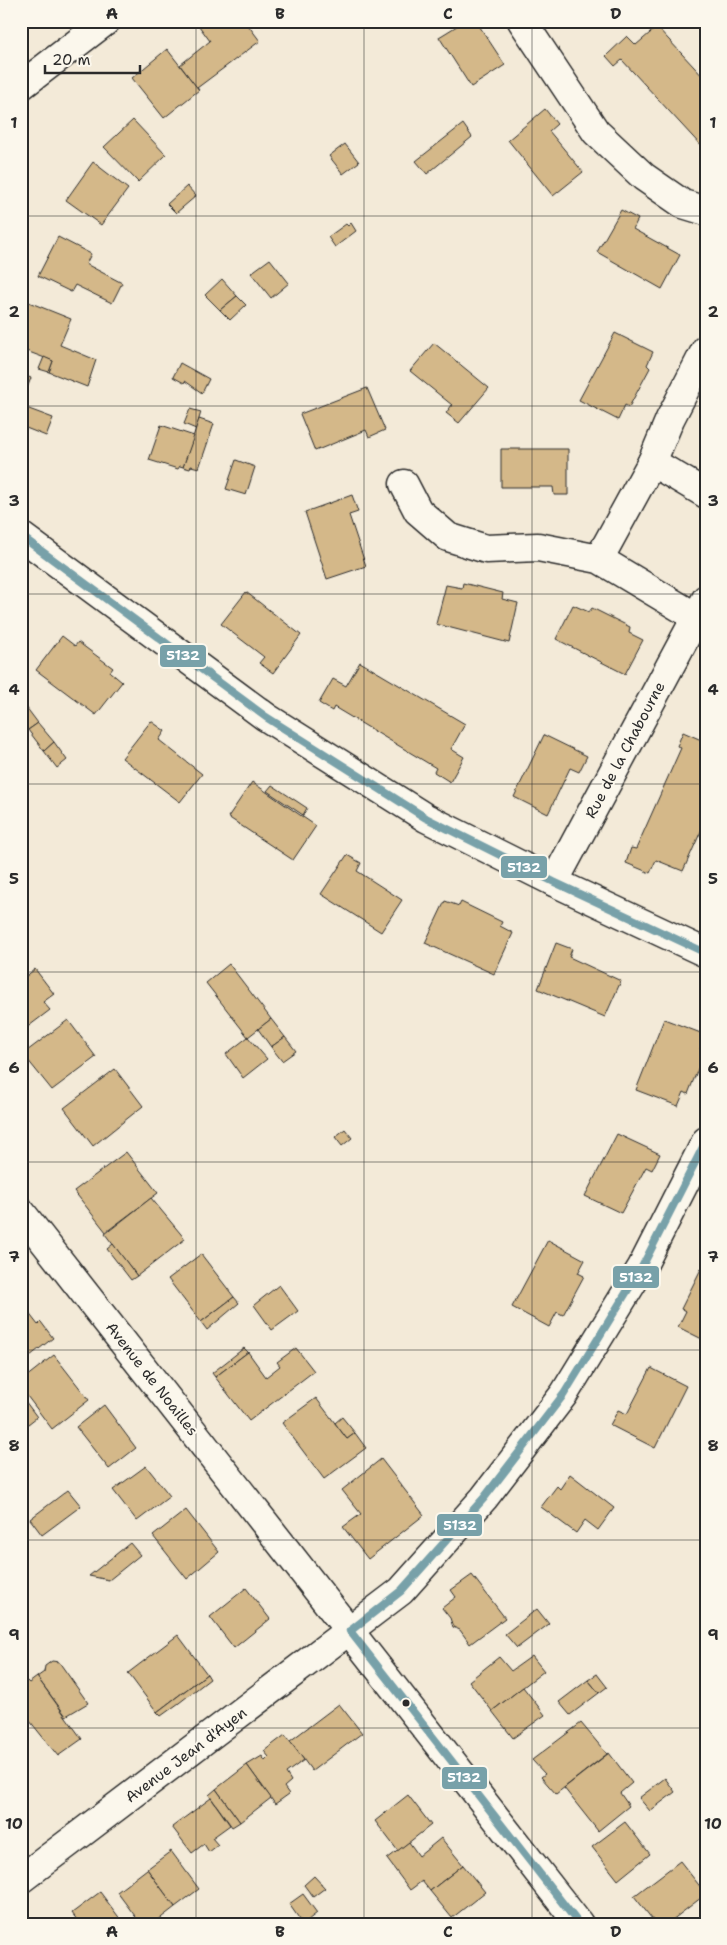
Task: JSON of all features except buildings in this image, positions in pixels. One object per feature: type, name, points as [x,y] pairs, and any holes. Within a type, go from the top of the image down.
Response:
[{"type":"street","points":[[21,86],[106,21]]},
{"type":"street","points":[[522,21],[596,132],[644,177],[683,204],[706,211]]},
{"type":"street","points":[[599,559],[652,462],[670,419],[706,349]]},
{"type":"street","points":[[652,462],[706,494]]},
{"type":"street","name":"Rue de la Chabourne","points":[[404,484],[418,511],[448,537],[486,549],[538,547],[599,559],[701,608],[554,882]]},
{"type":"street","points":[[21,536],[266,717],[426,818],[554,882],[706,953]]},
{"type":"street","name":"Avenue Jean d'Ayen","points":[[21,1879],[350,1631],[400,1591],[484,1498],[564,1394],[642,1267],[706,1141]]},
{"type":"street","name":"Avenue de Noailles","points":[[21,1212],[579,1924]]},
{"type":"transit line","name":"5132","points":[[21,536],[266,717],[426,818],[554,882],[706,953]]},
{"type":"transit line","name":"5132","points":[[350,1631],[401,1591],[484,1498],[564,1394],[642,1267],[706,1141]]},
{"type":"transit line","name":"5132","points":[[350,1631],[579,1924]]}]
